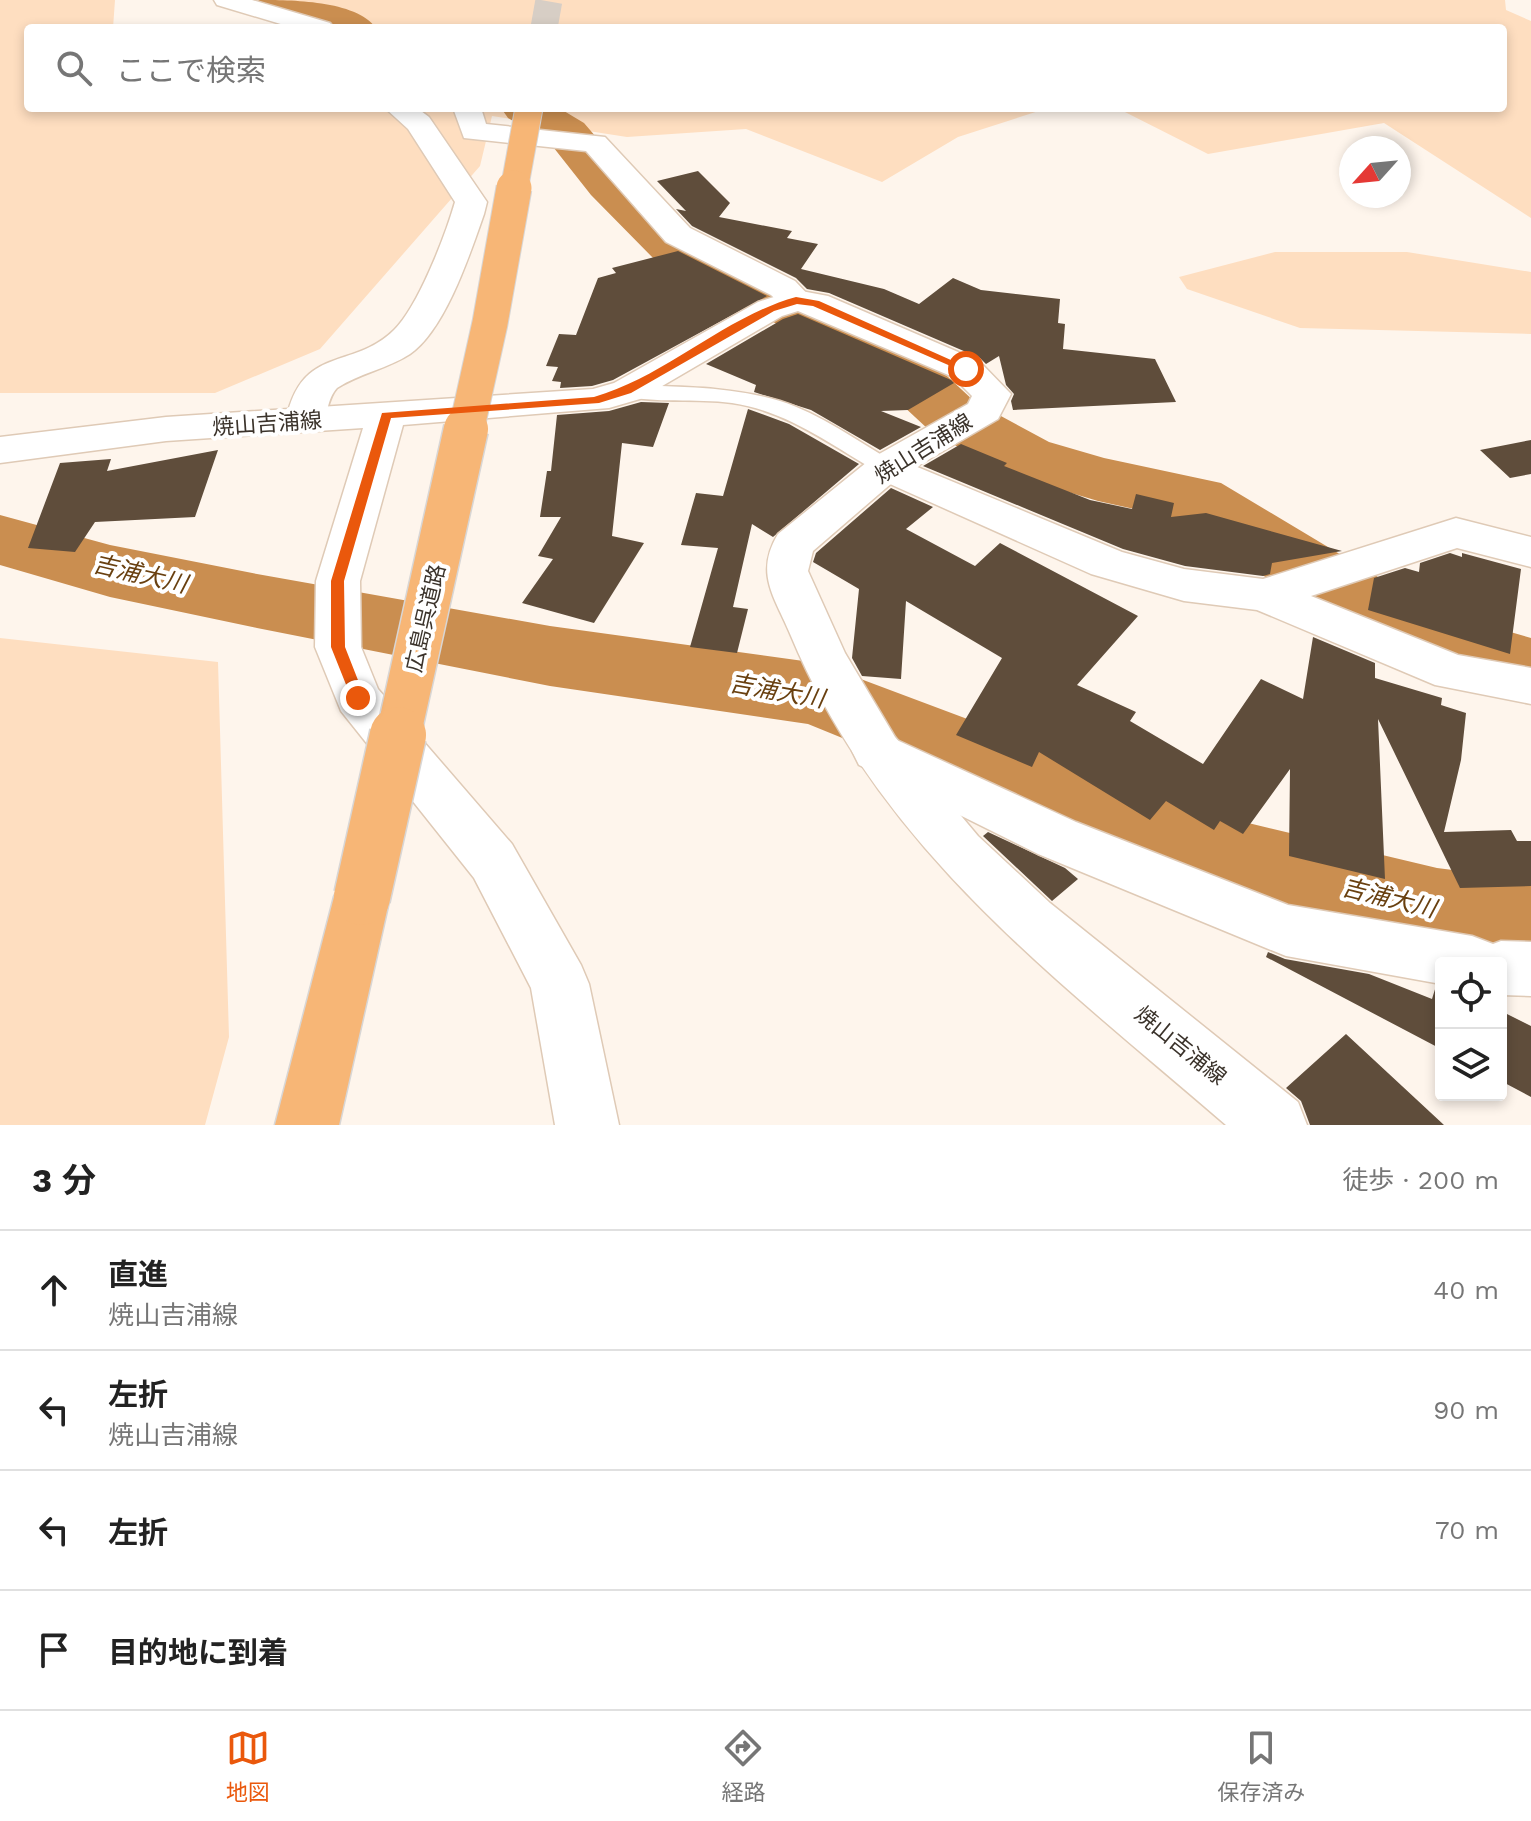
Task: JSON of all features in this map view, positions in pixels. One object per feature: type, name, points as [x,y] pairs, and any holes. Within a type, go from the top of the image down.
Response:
[{"type":"highway","name":"広島呉道路","points":[[307,1125],[362,897],[490,323],[528,112]]},
{"type":"street","points":[[226,0],[307,24]]},
{"type":"street","points":[[306,420],[312,392],[335,372],[393,349],[411,335],[468,223],[471,202],[419,123],[404,112]]},
{"type":"street","points":[[468,112],[474,132],[595,143],[678,235],[783,288],[786,304]]},
{"type":"street","name":"焼山吉浦線","points":[[0,450],[166,429],[595,400],[627,391],[786,304],[816,303],[966,369],[992,394],[984,411],[886,467],[793,545],[786,571],[823,656],[873,743],[959,852],[1030,921],[1275,1125]]},
{"type":"street","points":[[386,415],[338,581],[338,647],[358,698],[493,861],[560,984],[587,1125]]},
{"type":"street","points":[[886,467],[1107,563],[1184,585],[1264,595],[1452,672],[1531,686]]},
{"type":"street","points":[[1264,595],[1456,533],[1531,552]]},
{"type":"street","points":[[873,743],[1057,838],[1286,930],[1438,957]]},
{"type":"street","points":[[1507,968],[1531,969]]},
{"type":"lane","points":[[627,391],[730,396],[769,406],[792,413],[886,467]]},
{"type":"shaded area","points":[[0,0],[115,0],[113,24],[24,24],[24,112],[1036,112],[958,137],[882,182],[746,129],[627,137],[492,116],[480,166],[320,349],[215,393],[0,393]]},
{"type":"shaded area","points":[[270,0],[1505,0],[1506,10],[1531,21],[1531,218],[1411,140],[1411,136],[1404,136],[1384,123],[1208,154],[1125,112],[1507,112],[1507,24],[357,24]]},
{"type":"shaded area","points":[[1275,252],[1407,252],[1531,272],[1531,334],[1300,328],[1187,289],[1179,277]]},
{"type":"shaded area","points":[[0,638],[218,662],[229,1037],[205,1125],[0,1125]]},
{"type":"building","points":[[698,171],[730,203],[719,217],[792,231],[787,238],[818,244],[801,269],[884,289],[919,304],[953,278],[981,290],[1060,299],[1058,323],[1065,324],[1063,349],[1155,359],[1176,402],[1013,410],[1011,401],[1014,394],[1006,385],[999,356],[986,364],[980,358],[829,293],[807,289],[796,278],[692,226],[676,209],[686,211],[657,181]]},
{"type":"building","points":[[678,251],[767,296],[613,380],[592,386],[560,388],[561,382],[552,381],[558,367],[546,366],[559,334],[576,335],[598,278],[616,273],[612,268]]},
{"type":"building","points":[[798,314],[954,383],[908,410],[881,411],[921,427],[880,450],[811,410],[754,392],[756,385],[706,364],[783,319]]},
{"type":"building","points":[[641,402],[669,403],[653,447],[622,443],[612,536],[644,543],[594,623],[522,603],[553,559],[538,556],[561,517],[540,517],[547,471],[551,471],[557,415],[609,411]]},
{"type":"building","points":[[748,409],[789,424],[859,464],[773,537],[752,524],[733,607],[748,609],[737,653],[690,647],[718,548],[681,545],[696,493],[723,496]]},
{"type":"building","points":[[1531,440],[1531,474],[1510,478],[1480,450]]},
{"type":"building","points":[[961,444],[1007,463],[1004,466],[1090,500],[1132,509],[1136,494],[1174,503],[1171,517],[1206,513],[1342,551],[1272,563],[1270,574],[1263,576],[1185,566],[1123,549],[923,466]]},
{"type":"building","points":[[218,450],[195,517],[95,522],[75,552],[28,548],[60,463],[111,459],[107,471]]},
{"type":"building","points":[[891,488],[933,507],[906,529],[975,566],[1000,543],[1138,616],[1077,685],[1136,712],[1130,721],[1203,764],[1261,679],[1303,699],[1313,637],[1375,663],[1375,678],[1442,698],[1441,705],[1466,713],[1461,760],[1444,832],[1511,830],[1517,841],[1531,841],[1531,886],[1460,888],[1378,719],[1385,879],[1289,856],[1290,769],[1243,834],[1220,821],[1214,830],[1166,801],[1150,820],[1039,752],[1032,767],[956,735],[1002,658],[906,601],[901,679],[862,676],[852,658],[859,589],[813,562],[816,553]]},
{"type":"building","points":[[1450,553],[1462,557],[1462,553],[1521,569],[1510,654],[1368,610],[1374,578],[1405,568],[1419,572],[1420,563]]},
{"type":"building","points":[[988,832],[1065,868],[1078,879],[1052,901],[983,836]]},
{"type":"building","points":[[1268,952],[1285,959],[1369,974],[1432,999],[1435,989],[1435,1046],[1266,957]]},
{"type":"building","points":[[1507,1014],[1531,1026],[1531,1097],[1507,1084]]},
{"type":"building","points":[[1346,1034],[1444,1125],[1310,1125],[1301,1101],[1286,1088]]},
{"type":"waterway","points":[[278,0],[344,24]]},
{"type":"waterway","points":[[532,112],[567,133],[609,184],[676,249],[798,311],[924,390],[952,416],[1025,457],[1098,479],[1196,499],[1351,596],[1430,638],[1531,668]]},
{"type":"waterway","name":"吉浦大川","points":[[0,540],[110,571],[257,601],[550,656],[818,694],[1235,859],[1437,910],[1531,923]]},
{"type":"tunnel","points":[[545,24],[549,0]]},
{"type":"route","points":[[358,698],[338,647],[338,581],[386,415],[595,400],[627,391],[770,309],[796,300],[816,303],[966,369]]}]
